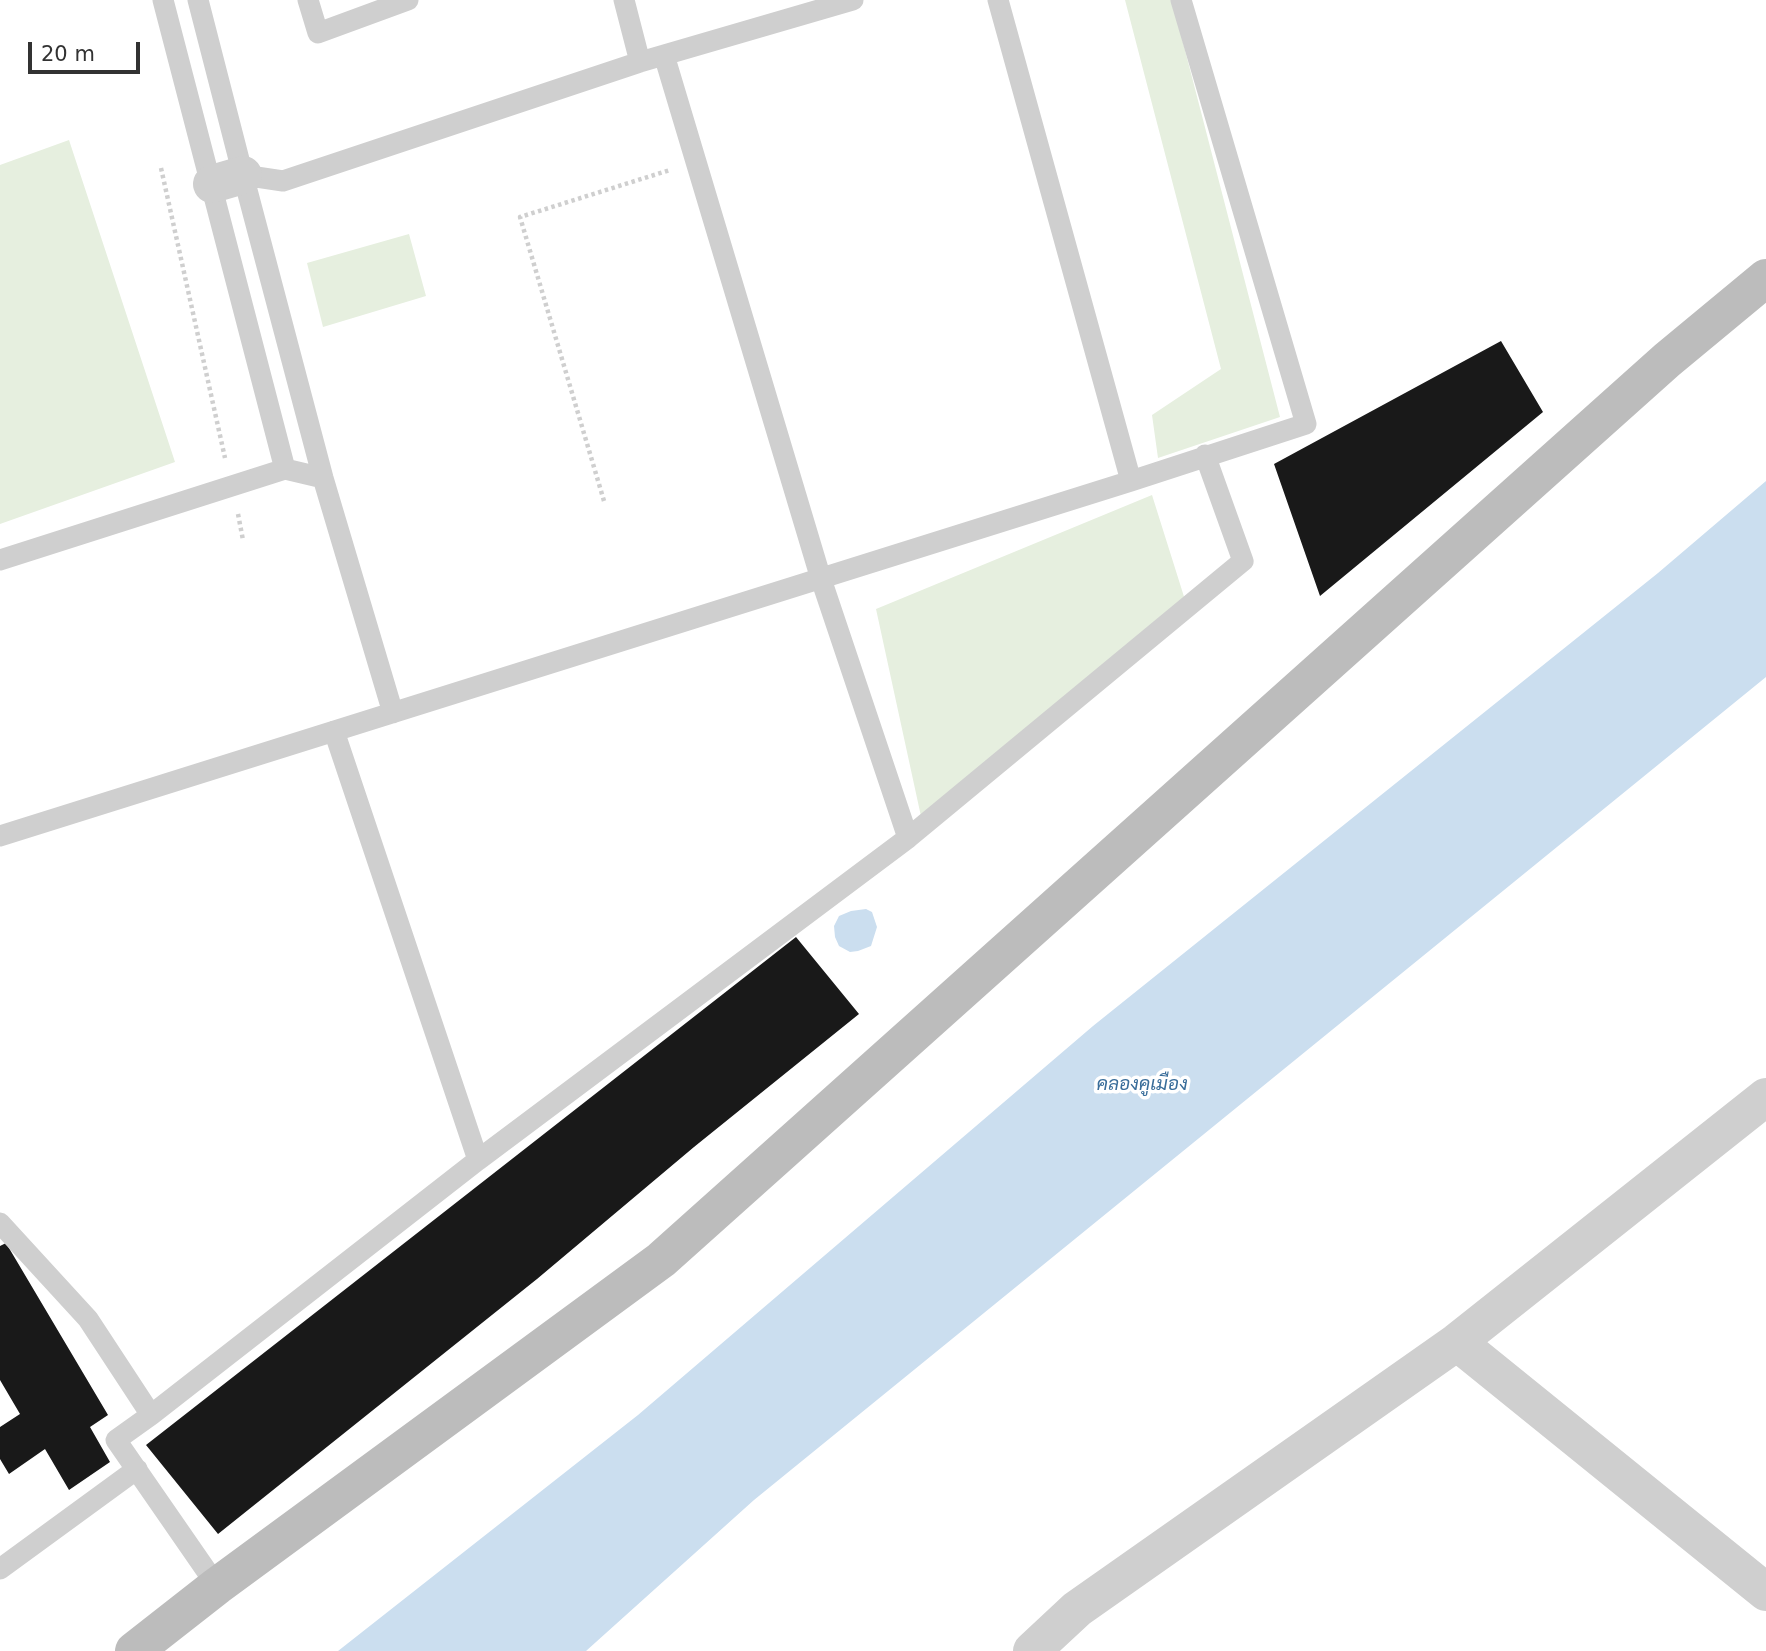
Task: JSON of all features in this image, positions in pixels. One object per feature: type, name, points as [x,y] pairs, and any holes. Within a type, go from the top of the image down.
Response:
[{"type":"street","points":[[134,1651],[661,1260],[1656,370],[1766,278]]},
{"type":"street","points":[[1032,1651],[1077,1609],[1457,1342],[1766,1097]]},
{"type":"street","points":[[1457,1342],[1766,1592]]},
{"type":"lane","points":[[163,0],[227,180],[323,478],[393,713]]},
{"type":"lane","points":[[198,0],[227,180],[285,469]]},
{"type":"lane","points":[[308,0],[318,33],[408,0]]},
{"type":"lane","points":[[624,0],[640,62]]},
{"type":"lane","points":[[227,180],[282,181],[640,62],[853,0]]},
{"type":"lane","points":[[998,0],[1131,481]]},
{"type":"lane","points":[[0,836],[1306,424],[1181,0]]},
{"type":"lane","points":[[664,55],[821,579],[908,838]]},
{"type":"lane","points":[[217,1587],[116,1440],[478,1160],[908,838],[1243,561],[1205,455]]},
{"type":"lane","points":[[0,560],[285,469],[323,478]]},
{"type":"lane","points":[[334,731],[478,1160]]},
{"type":"lane","points":[[0,1223],[89,1319],[151,1415]]},
{"type":"lane","points":[[0,1569],[137,1469]]},
{"type":"path","points":[[604,501],[520,217],[681,166]]},
{"type":"path","points":[[162,168],[226,460]]},
{"type":"path","points":[[238,513],[243,540]]},
{"type":"green space","points":[[1125,0],[1172,0],[1280,417],[1158,458],[1152,415],[1221,369]]},
{"type":"green space","points":[[69,140],[175,462],[0,524],[0,165]]},
{"type":"green space","points":[[409,234],[426,296],[323,327],[307,263]]},
{"type":"green space","points":[[1152,495],[1186,603],[922,821],[876,609]]},
{"type":"water","name":"คลองคูเมือง","points":[[1766,481],[1766,677],[754,1500],[586,1651],[338,1651],[638,1415],[1093,1026],[1658,573]]},
{"type":"water","points":[[866,909],[872,912],[877,927],[871,946],[850,952],[839,946],[834,926],[839,916]]},
{"type":"building","points":[[1501,341],[1543,412],[1320,596],[1274,464]]},
{"type":"building","points":[[796,937],[859,1014],[694,1147],[537,1279],[218,1534],[146,1445]]},
{"type":"building","points":[[6,1243],[108,1415],[90,1427],[110,1462],[69,1490],[45,1449],[9,1474],[0,1459],[0,1427],[20,1414],[0,1380],[0,1246]]}]
